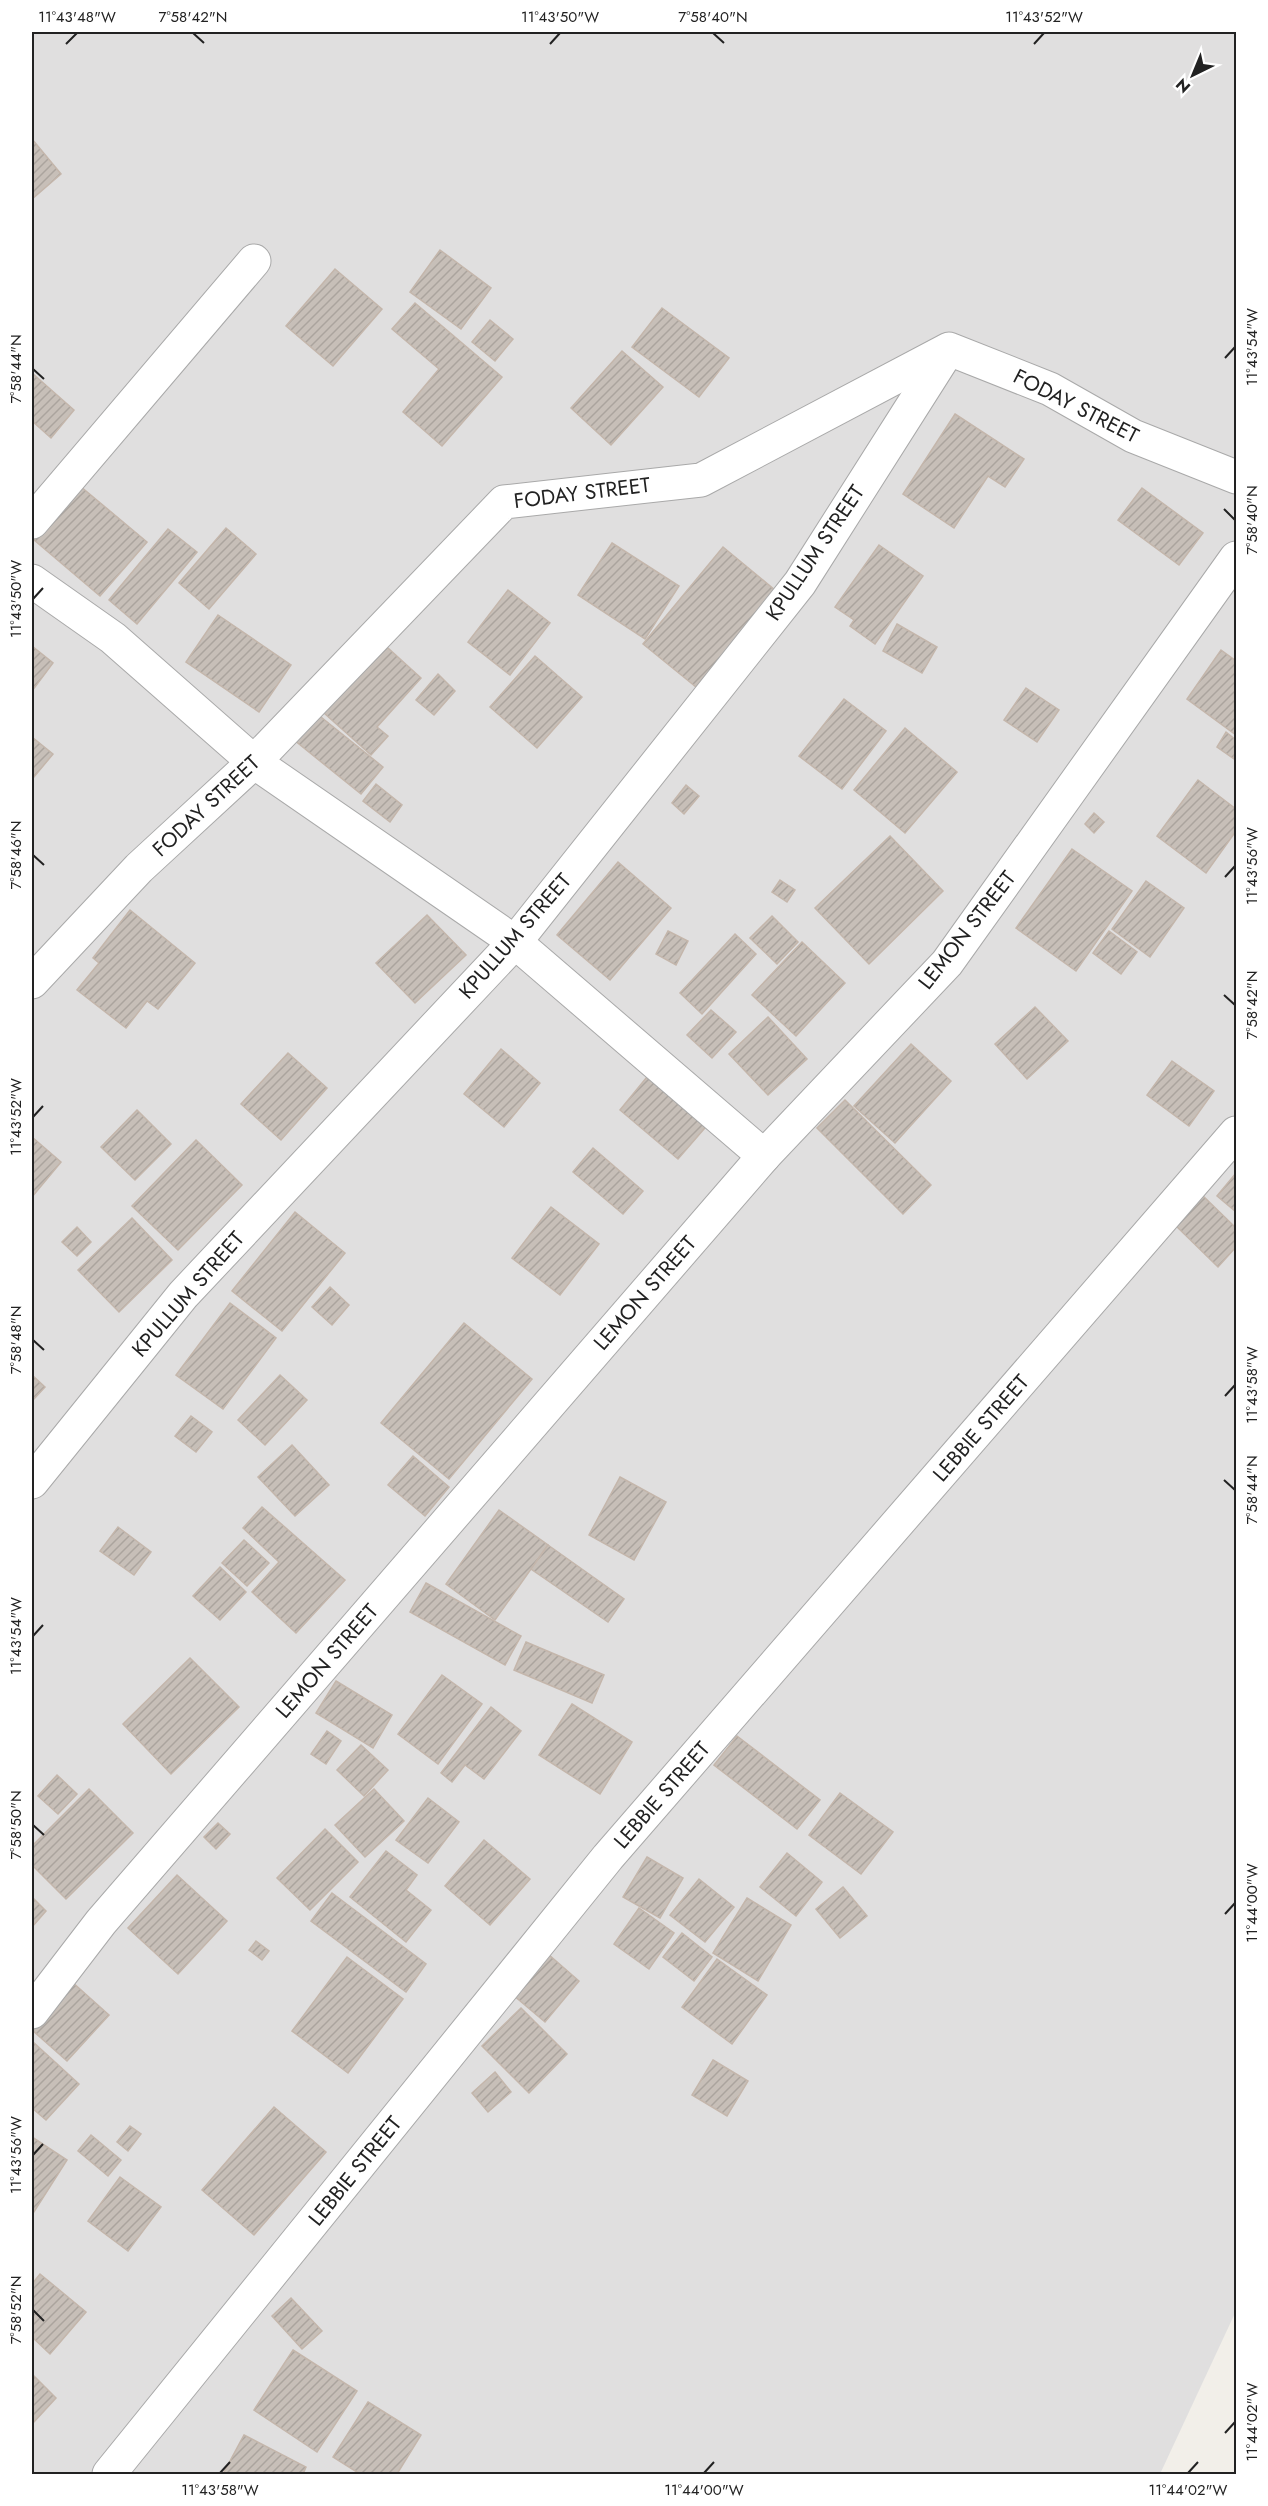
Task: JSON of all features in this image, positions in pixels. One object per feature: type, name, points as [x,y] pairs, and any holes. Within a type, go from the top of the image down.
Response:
[{"type":"street","points":[[32,522],[255,261]]},
{"type":"street","name":"FODAY STREET","points":[[32,982],[139,868],[254,762],[504,502],[701,480],[949,349],[1050,388],[1133,436],[1236,477]]},
{"type":"street","name":"KPULLUM STREET","points":[[32,1482],[183,1295],[515,942],[800,583],[949,349]]},
{"type":"street","name":"LEMON STREET","points":[[32,2012],[101,1922],[764,1156],[947,963],[1236,558]]},
{"type":"street","points":[[32,581],[113,638],[254,762],[515,942],[764,1156]]},
{"type":"street","name":"LEBBIE STREET","points":[[109,2475],[608,1857],[1236,1133]]},
{"type":"shaded area","points":[[32,32],[1236,32],[1236,2311],[1160,2474],[32,2474]]},
{"type":"building","points":[[32,139],[61,174],[32,199]]},
{"type":"building","points":[[440,250],[491,288],[461,329],[410,292]]},
{"type":"building","points":[[335,269],[382,309],[333,366],[286,326]]},
{"type":"building","points":[[415,303],[502,377],[442,446],[403,412],[439,369],[392,329]]},
{"type":"building","points":[[662,308],[729,358],[699,397],[632,347]]},
{"type":"building","points":[[490,320],[513,339],[495,361],[472,342]]},
{"type":"building","points":[[622,351],[663,387],[611,445],[571,408]]},
{"type":"building","points":[[32,373],[74,410],[51,438],[32,421]]},
{"type":"building","points":[[955,414],[1024,459],[1005,487],[988,476],[954,528],[903,494]]},
{"type":"building","points":[[80,486],[147,542],[100,596],[34,540]]},
{"type":"building","points":[[1142,488],[1203,533],[1179,565],[1118,520]]},
{"type":"building","points":[[226,528],[256,554],[209,609],[179,583]]},
{"type":"building","points":[[168,529],[197,552],[137,624],[109,600]]},
{"type":"building","points":[[612,543],[679,586],[645,639],[578,595]]},
{"type":"building","points":[[879,545],[923,576],[875,644],[850,626],[854,620],[835,607]]},
{"type":"building","points":[[723,547],[775,590],[696,687],[643,644]]},
{"type":"building","points":[[508,590],[550,623],[510,675],[468,642]]},
{"type":"building","points":[[218,615],[291,665],[259,712],[186,662]]},
{"type":"building","points":[[897,624],[937,647],[922,673],[883,651]]},
{"type":"building","points":[[377,638],[421,678],[377,727],[388,736],[371,755],[315,705]]},
{"type":"building","points":[[32,646],[53,663],[32,691]]},
{"type":"building","points":[[1221,650],[1236,661],[1236,735],[1187,699]]},
{"type":"building","points":[[535,656],[582,697],[537,748],[490,707]]},
{"type":"building","points":[[438,674],[455,691],[434,715],[416,700]]},
{"type":"building","points":[[1026,688],[1059,710],[1037,742],[1004,720]]},
{"type":"building","points":[[844,699],[886,731],[842,789],[799,756]]},
{"type":"building","points":[[311,709],[383,767],[361,794],[289,736]]},
{"type":"building","points":[[905,728],[957,772],[905,833],[854,790]]},
{"type":"building","points":[[1226,732],[1236,740],[1234,759],[1217,747]]},
{"type":"building","points":[[32,737],[53,754],[34,777],[32,775]]},
{"type":"building","points":[[1198,780],[1236,809],[1236,831],[1206,873],[1157,836]]},
{"type":"building","points":[[376,784],[402,805],[390,822],[363,801]]},
{"type":"building","points":[[686,785],[699,796],[684,814],[672,803]]},
{"type":"building","points":[[1094,813],[1104,822],[1094,833],[1085,824]]},
{"type":"building","points":[[890,836],[943,891],[869,964],[815,908]]},
{"type":"building","points":[[1072,849],[1132,891],[1076,971],[1016,928]]},
{"type":"building","points":[[618,862],[671,908],[610,980],[557,935]]},
{"type":"building","points":[[780,880],[795,890],[787,902],[772,892]]},
{"type":"building","points":[[1146,881],[1184,908],[1150,957],[1112,929]]},
{"type":"building","points":[[130,910],[195,963],[158,1009],[147,1001],[126,1028],[77,990],[99,963],[93,958]]},
{"type":"building","points":[[427,915],[466,955],[415,1003],[376,963]]},
{"type":"building","points":[[772,916],[798,942],[777,964],[750,938]]},
{"type":"building","points":[[668,931],[688,941],[676,965],[656,954]]},
{"type":"building","points":[[1109,931],[1137,952],[1121,974],[1093,953]]},
{"type":"building","points":[[735,934],[756,954],[702,1014],[680,993]]},
{"type":"building","points":[[802,942],[845,983],[796,1036],[752,995]]},
{"type":"building","points":[[1035,1007],[1068,1041],[1027,1079],[995,1044]]},
{"type":"building","points":[[711,1010],[736,1032],[712,1058],[687,1035]]},
{"type":"building","points":[[768,1017],[807,1059],[768,1095],[729,1054]]},
{"type":"building","points":[[911,1044],[951,1081],[895,1143],[854,1106]]},
{"type":"building","points":[[501,1049],[540,1083],[504,1127],[464,1094]]},
{"type":"building","points":[[288,1053],[327,1088],[281,1140],[241,1104]]},
{"type":"building","points":[[1172,1061],[1214,1091],[1189,1126],[1147,1095]]},
{"type":"building","points":[[651,1072],[710,1122],[678,1159],[620,1110]]},
{"type":"building","points":[[845,1100],[931,1185],[903,1214],[817,1128]]},
{"type":"building","points":[[137,1110],[171,1144],[135,1180],[101,1147]]},
{"type":"building","points":[[32,1137],[61,1162],[32,1197]]},
{"type":"building","points":[[196,1140],[242,1185],[178,1250],[132,1206]]},
{"type":"building","points":[[593,1148],[643,1191],[623,1214],[573,1172]]},
{"type":"building","points":[[1236,1173],[1236,1212],[1217,1196]]},
{"type":"building","points":[[1199,1192],[1236,1228],[1236,1247],[1218,1267],[1171,1221]]},
{"type":"building","points":[[551,1207],[599,1244],[560,1295],[512,1258]]},
{"type":"building","points":[[295,1212],[345,1253],[282,1331],[232,1291]]},
{"type":"building","points":[[132,1218],[172,1260],[119,1312],[78,1270]]},
{"type":"building","points":[[77,1227],[91,1242],[77,1256],[62,1242]]},
{"type":"building","points":[[330,1287],[349,1305],[332,1325],[312,1307]]},
{"type":"building","points":[[230,1303],[276,1338],[223,1409],[176,1375]]},
{"type":"building","points":[[464,1323],[532,1379],[449,1479],[381,1423]]},
{"type":"building","points":[[32,1375],[45,1387],[32,1401]]},
{"type":"building","points":[[280,1375],[307,1400],[265,1445],[238,1420]]},
{"type":"building","points":[[191,1416],[212,1432],[196,1452],[175,1436]]},
{"type":"building","points":[[292,1445],[329,1485],[295,1516],[258,1477]]},
{"type":"building","points":[[413,1456],[449,1487],[425,1516],[388,1485]]},
{"type":"building","points":[[620,1477],[666,1502],[634,1560],[589,1535]]},
{"type":"building","points":[[262,1507],[345,1580],[296,1633],[252,1592],[279,1562],[243,1528]]},
{"type":"building","points":[[499,1510],[548,1545],[495,1620],[446,1584]]},
{"type":"building","points":[[118,1527],[151,1552],[134,1575],[100,1551]]},
{"type":"building","points":[[244,1540],[269,1563],[247,1586],[222,1563]]},
{"type":"building","points":[[548,1545],[624,1599],[608,1622],[531,1569]]},
{"type":"building","points":[[220,1567],[246,1592],[220,1620],[193,1596]]},
{"type":"building","points":[[426,1583],[521,1636],[505,1665],[410,1612]]},
{"type":"building","points":[[526,1642],[604,1675],[592,1703],[514,1670]]},
{"type":"building","points":[[190,1658],[239,1707],[171,1774],[123,1724]]},
{"type":"building","points":[[442,1675],[482,1704],[438,1764],[398,1734]]},
{"type":"building","points":[[336,1681],[392,1715],[373,1748],[316,1713]]},
{"type":"building","points":[[572,1704],[632,1742],[600,1794],[539,1755]]},
{"type":"building","points":[[491,1707],[521,1731],[484,1779],[465,1765],[452,1782],[441,1773]]},
{"type":"building","points":[[327,1731],[341,1741],[326,1764],[311,1754]]},
{"type":"building","points":[[737,1736],[820,1800],[797,1829],[714,1765]]},
{"type":"building","points":[[361,1745],[388,1770],[364,1796],[337,1770]]},
{"type":"building","points":[[57,1775],[77,1794],[58,1814],[38,1796]]},
{"type":"building","points":[[89,1789],[133,1833],[66,1899],[32,1865],[32,1846]]},
{"type":"building","points":[[374,1789],[404,1821],[365,1857],[335,1825]]},
{"type":"building","points":[[840,1793],[893,1832],[861,1874],[809,1835]]},
{"type":"building","points":[[428,1798],[459,1822],[428,1863],[396,1840]]},
{"type":"building","points":[[218,1823],[230,1834],[216,1849],[204,1837]]},
{"type":"building","points":[[325,1829],[358,1862],[310,1910],[277,1878]]},
{"type":"building","points":[[484,1840],[530,1879],[490,1925],[445,1886]]},
{"type":"building","points":[[386,1851],[417,1875],[406,1890],[431,1910],[406,1942],[350,1897]]},
{"type":"building","points":[[787,1853],[822,1882],[796,1916],[760,1887]]},
{"type":"building","points":[[647,1857],[683,1878],[660,1918],[623,1897]]},
{"type":"building","points":[[177,1875],[227,1921],[178,1974],[128,1928]]},
{"type":"building","points":[[699,1879],[734,1907],[705,1942],[670,1915]]},
{"type":"building","points":[[843,1887],[867,1916],[840,1938],[816,1909]]},
{"type":"building","points":[[332,1893],[426,1964],[406,1992],[311,1921]]},
{"type":"building","points":[[32,1897],[46,1911],[32,1927]]},
{"type":"building","points":[[747,1898],[791,1925],[758,1981],[713,1953]]},
{"type":"building","points":[[639,1908],[674,1933],[649,1969],[614,1944]]},
{"type":"building","points":[[682,1933],[712,1957],[694,1981],[663,1957]]},
{"type":"building","points":[[256,1941],[269,1951],[262,1960],[249,1950]]},
{"type":"building","points":[[548,1954],[579,1981],[545,2022],[513,1995]]},
{"type":"building","points":[[347,1957],[403,1999],[348,2073],[292,2031]]},
{"type":"building","points":[[717,1959],[767,1995],[732,2044],[682,2007]]},
{"type":"building","points":[[71,1981],[109,2015],[67,2061],[32,2030],[32,2025]]},
{"type":"building","points":[[521,2008],[567,2054],[529,2093],[482,2046]]},
{"type":"building","points":[[32,2041],[79,2084],[46,2120],[32,2108]]},
{"type":"building","points":[[713,2060],[748,2081],[727,2116],[692,2095]]},
{"type":"building","points":[[495,2072],[511,2092],[488,2112],[472,2093]]},
{"type":"building","points":[[274,2107],[326,2152],[254,2235],[202,2190]]},
{"type":"building","points":[[130,2126],[141,2134],[128,2151],[117,2142]]},
{"type":"building","points":[[91,2135],[121,2160],[108,2176],[78,2151]]},
{"type":"building","points":[[32,2137],[67,2160],[32,2215]]},
{"type":"building","points":[[120,2177],[161,2207],[128,2251],[88,2221]]},
{"type":"building","points":[[40,2274],[86,2312],[50,2354],[32,2337],[32,2284]]},
{"type":"building","points":[[291,2298],[322,2331],[302,2349],[272,2316]]},
{"type":"building","points":[[293,2350],[357,2391],[317,2452],[254,2410]]},
{"type":"building","points":[[32,2374],[56,2398],[32,2424]]},
{"type":"building","points":[[368,2402],[421,2435],[397,2474],[360,2474],[333,2457]]},
{"type":"building","points":[[244,2435],[306,2467],[303,2474],[223,2474]]}]
